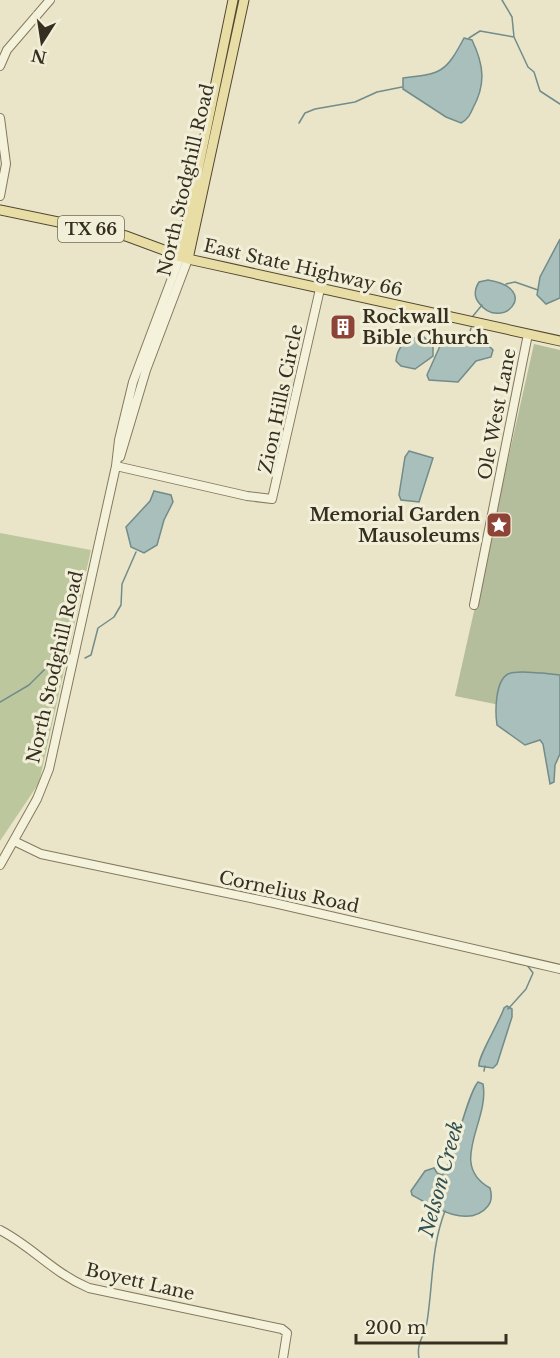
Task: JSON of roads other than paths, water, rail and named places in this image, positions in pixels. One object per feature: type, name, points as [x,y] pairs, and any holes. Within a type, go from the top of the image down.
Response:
[{"type":"main road","name":"North Stodghill Road","points":[[184,258],[233,0]]},
{"type":"main road","name":"North Stodghill Road","points":[[184,258],[244,0]]},
{"type":"main road","name":"TX 66","points":[[0,210],[126,236],[184,258]]},
{"type":"main road","name":"East State Highway 66","points":[[184,258],[560,341]]},
{"type":"street","points":[[0,66],[7,50],[50,0]]},
{"type":"street","points":[[0,118],[6,164],[0,196]]},
{"type":"street","name":"North Stodghill Road","points":[[0,865],[37,799],[49,769],[116,466],[184,258]]},
{"type":"street","name":"Zion Hills Circle","points":[[116,466],[248,496],[273,499],[320,289]]},
{"type":"street","name":"Ole West Lane","points":[[474,605],[528,334]]},
{"type":"street","name":"Cornelius Road","points":[[14,841],[41,854],[268,902],[560,969]]},
{"type":"street","name":"Boyett Lane","points":[[0,1230],[22,1241],[39,1259],[71,1281],[89,1288],[282,1329],[287,1333],[283,1358]]},
{"type":"water","points":[[464,38],[472,40],[481,66],[482,83],[468,117],[461,123],[446,117],[403,89],[403,78],[435,73],[447,65]]},
{"type":"water","points":[[560,239],[560,298],[546,304],[537,295],[540,277]]},
{"type":"water","points":[[488,280],[504,285],[513,292],[515,299],[506,311],[497,313],[488,311],[477,301],[475,293],[477,285],[479,282]]},
{"type":"water","points":[[424,337],[433,346],[433,356],[415,369],[401,366],[396,361],[400,348],[405,342]]},
{"type":"water","points":[[449,341],[488,345],[493,350],[491,357],[476,361],[458,382],[429,380],[427,375],[440,346]]},
{"type":"water","points":[[409,451],[433,458],[419,502],[401,500],[399,495],[405,457]]},
{"type":"water","points":[[154,491],[171,495],[173,502],[164,520],[157,545],[144,553],[131,547],[126,527],[150,501]]},
{"type":"water","points":[[508,674],[560,675],[560,754],[555,765],[554,782],[550,784],[543,744],[540,740],[525,745],[497,725],[496,719],[498,690]]},
{"type":"water","points":[[507,1006],[512,1009],[512,1017],[497,1064],[493,1068],[479,1066],[485,1048]]},
{"type":"water","points":[[478,1082],[483,1084],[484,1098],[473,1141],[472,1167],[478,1178],[490,1188],[491,1198],[488,1206],[480,1213],[461,1216],[429,1205],[412,1195],[411,1191],[425,1171],[434,1168],[442,1175],[446,1170],[473,1090]]},
{"type":"waterway","points":[[502,0],[512,17],[514,37],[528,67],[534,72],[540,91],[560,104]]},
{"type":"waterway","points":[[469,38],[480,31],[514,37]]},
{"type":"waterway","points":[[299,123],[305,113],[315,109],[355,102],[377,92],[402,87]]},
{"type":"waterway","points":[[506,284],[515,282],[538,290]]},
{"type":"waterway","points":[[473,316],[482,305]]},
{"type":"waterway","points":[[467,342],[471,328]]},
{"type":"waterway","points":[[85,658],[91,655],[98,628],[114,617],[121,605],[122,584],[136,552]]},
{"type":"waterway","points":[[0,702],[29,685],[49,665],[62,661]]},
{"type":"waterway","name":"Nelson Creek","points":[[508,1009],[526,989],[533,973],[527,965]]},
{"type":"waterway","name":"Nelson Creek","points":[[484,1071],[485,1066]]},
{"type":"waterway","name":"Nelson Creek","points":[[419,1358],[420,1343],[427,1322],[437,1238],[445,1211]]},
{"type":"place","name":"Rockwall Bible Church","points":[[343,327]]},
{"type":"place","name":"Memorial Garden Mausoleums","points":[[499,525]]}]
